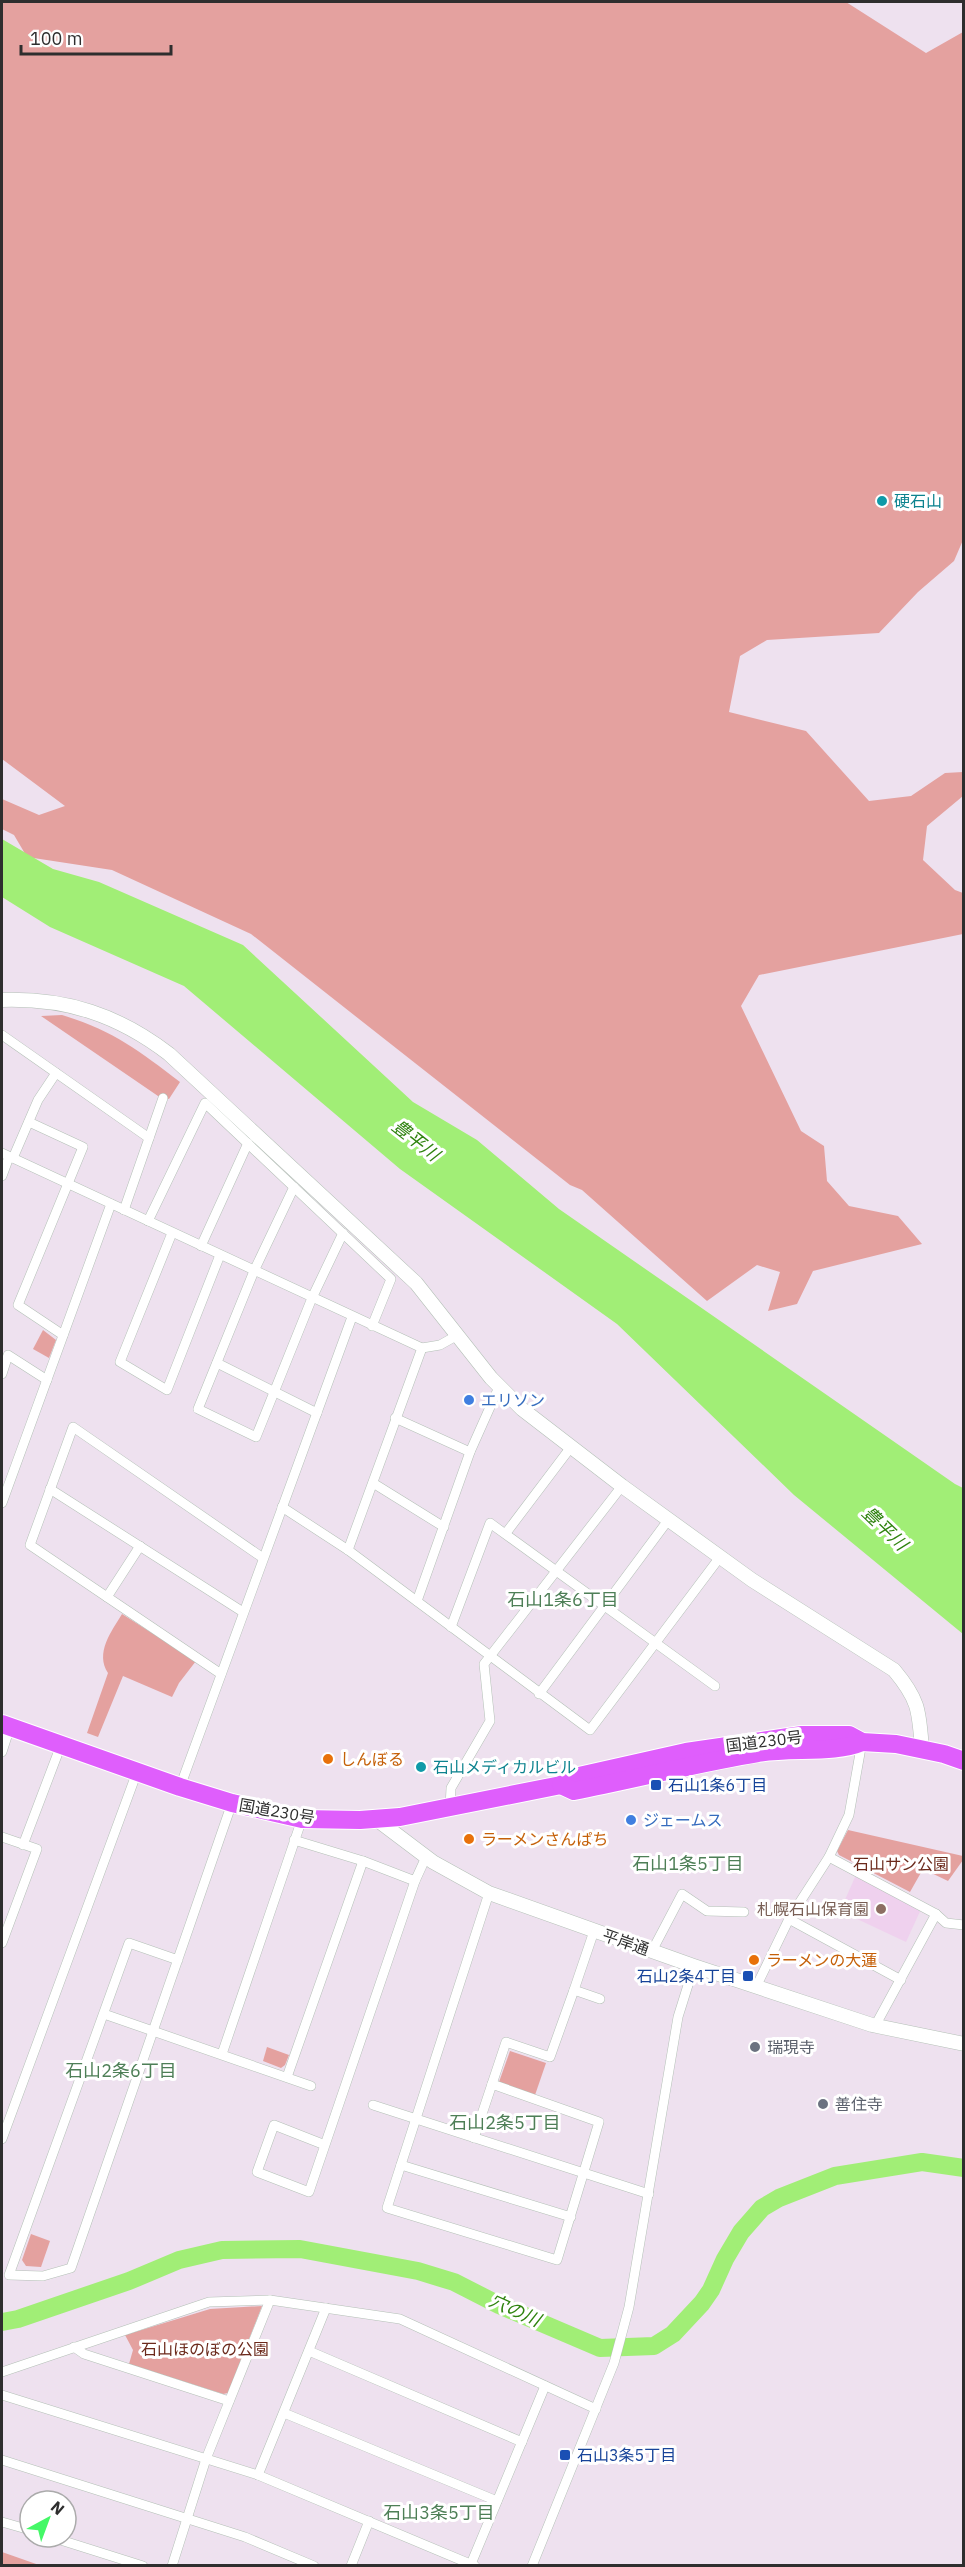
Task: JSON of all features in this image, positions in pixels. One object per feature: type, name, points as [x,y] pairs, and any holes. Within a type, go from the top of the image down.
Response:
[{"type":"highway","name":"国道230号","points":[[6,1726],[180,1787],[232,1803],[302,1819],[376,1819],[450,1808],[561,1785],[579,1776],[686,1752],[802,1735],[849,1735],[862,1742],[896,1744],[944,1754],[963,1761]]},
{"type":"street","points":[[2,1000],[30,999],[84,1008],[113,1019],[144,1035],[220,1100],[416,1283],[456,1336],[499,1387],[522,1409],[621,1486],[720,1557],[806,1616],[894,1670],[909,1688],[916,1702],[920,1717],[922,1750]]},
{"type":"street","points":[[2,1035],[149,1138]]},
{"type":"street","points":[[2,1176],[8,1156],[29,1122],[38,1100],[56,1073]]},
{"type":"street","points":[[124,1210],[163,1098]]},
{"type":"street","points":[[148,1221],[206,1103],[391,1279],[372,1326]]},
{"type":"street","points":[[29,1122],[83,1147],[18,1305],[63,1335]]},
{"type":"street","points":[[201,1246],[248,1143]]},
{"type":"street","points":[[8,1156],[422,1348],[440,1345],[456,1336]]},
{"type":"street","points":[[294,1187],[254,1271],[198,1409],[256,1437],[312,1298],[343,1233]]},
{"type":"street","points":[[2,1503],[111,1204]]},
{"type":"street","points":[[172,1233],[120,1362],[167,1390],[220,1255]]},
{"type":"street","points":[[180,1787],[352,1317]]},
{"type":"street","points":[[348,1550],[422,1348]]},
{"type":"street","points":[[2,1374],[8,1355],[46,1380]]},
{"type":"street","points":[[217,1363],[316,1413]]},
{"type":"street","points":[[417,1602],[470,1452],[499,1387]]},
{"type":"street","points":[[395,1418],[470,1452]]},
{"type":"street","points":[[221,1674],[30,1545],[73,1427],[263,1558]]},
{"type":"street","points":[[506,1533],[571,1447]]},
{"type":"street","points":[[373,1483],[444,1527]]},
{"type":"street","points":[[450,1808],[451,1788],[490,1721],[484,1664],[621,1486]]},
{"type":"street","points":[[50,1489],[243,1612]]},
{"type":"street","points":[[282,1507],[348,1550],[590,1730],[720,1557]]},
{"type":"street","points":[[539,1694],[669,1519]]},
{"type":"street","points":[[451,1627],[490,1523],[715,1686]]},
{"type":"street","points":[[107,1597],[140,1546]]},
{"type":"street","points":[[2,1752],[6,1726]]},
{"type":"street","points":[[756,1986],[789,1919],[829,1857],[849,1815],[862,1742]]},
{"type":"street","points":[[23,1845],[60,1745]]},
{"type":"street","points":[[2,2139],[136,1772]]},
{"type":"street","points":[[178,1960],[129,1943],[9,2275],[44,2276],[71,2268],[178,1960],[232,1803]]},
{"type":"street","points":[[222,2054],[302,1819]]},
{"type":"street","name":"平岸通","points":[[376,1819],[426,1857],[489,1893],[694,1966],[875,2026],[963,2042]]},
{"type":"street","points":[[2,1837],[37,1849],[2,1943]]},
{"type":"street","points":[[294,1840],[363,1861],[415,1881]]},
{"type":"street","points":[[325,2145],[274,2125],[257,2172],[309,2192],[415,1881],[426,1857]]},
{"type":"street","points":[[829,1857],[936,1914],[946,1923],[963,1925]]},
{"type":"street","points":[[287,2076],[363,1861]]},
{"type":"street","points":[[489,1893],[387,2208],[557,2260],[599,2122],[492,2084]]},
{"type":"street","points":[[652,1951],[682,1893],[707,1911],[744,1912]]},
{"type":"street","points":[[875,2026],[936,1914]]},
{"type":"street","points":[[789,1919],[901,1980]]},
{"type":"street","points":[[474,2138],[506,2042],[550,2058],[594,1931]]},
{"type":"street","points":[[532,2565],[614,2363],[629,2307],[678,2017],[694,1966]]},
{"type":"street","points":[[574,1990],[600,1999]]},
{"type":"street","points":[[104,2014],[311,2086]]},
{"type":"street","points":[[373,2105],[649,2194]]},
{"type":"street","points":[[401,2165],[571,2217]]},
{"type":"street","points":[[2,2372],[209,2302],[270,2300],[400,2319],[596,2409]]},
{"type":"street","points":[[172,2565],[206,2459],[270,2300]]},
{"type":"street","points":[[258,2475],[326,2308]]},
{"type":"street","points":[[74,2347],[84,2354],[229,2401]]},
{"type":"street","points":[[309,2351],[522,2442]]},
{"type":"street","points":[[2,2395],[258,2475],[473,2565],[545,2386]]},
{"type":"street","points":[[284,2413],[497,2501]]},
{"type":"street","points":[[2,2460],[245,2537],[314,2565]]},
{"type":"street","points":[[351,2565],[369,2521]]},
{"type":"street","points":[[2,2522],[18,2527]]},
{"type":"street","points":[[78,2545],[143,2565]]},
{"type":"shaded area","name":"札幌石山保育園","points":[[856,1875],[922,1907],[906,1942],[840,1911]]},
{"type":"green space","points":[[2,2],[846,2],[926,53],[963,32],[963,540],[954,561],[918,592],[879,633],[767,640],[740,656],[729,712],[806,731],[869,801],[911,796],[945,773],[963,772],[963,796],[927,826],[923,860],[955,890],[963,893],[963,934],[759,975],[741,1006],[801,1131],[824,1146],[827,1181],[849,1206],[898,1216],[922,1244],[813,1271],[797,1304],[768,1311],[780,1272],[757,1265],[707,1301],[582,1190],[570,1185],[251,934],[112,870],[27,857],[14,835],[2,829],[2,799],[39,815],[65,806],[2,759]]},
{"type":"green space","points":[[62,1015],[125,1042],[180,1082],[169,1099],[158,1096],[41,1016]]},
{"type":"green space","points":[[43,1330],[56,1340],[49,1358],[33,1349]]},
{"type":"green space","points":[[122,1614],[196,1661],[179,1683],[172,1697],[123,1676],[98,1737],[87,1733],[108,1673],[103,1658],[106,1643]]},
{"type":"green space","name":"石山サン公園","points":[[848,1830],[963,1856],[963,1860],[948,1881],[923,1869],[910,1892],[839,1855],[837,1851]]},
{"type":"green space","points":[[267,2047],[289,2055],[285,2065],[281,2068],[263,2061]]},
{"type":"green space","points":[[510,2051],[546,2063],[535,2095],[499,2082]]},
{"type":"green space","points":[[31,2234],[50,2241],[41,2267],[26,2266],[22,2260]]},
{"type":"green space","name":"石山ほのぼの公園","points":[[262,2306],[228,2393],[223,2394],[129,2364],[133,2350],[125,2335],[210,2309]]},
{"type":"green space","points":[[2,2552],[39,2565],[2,2565]]},
{"type":"water","name":"豊平川","points":[[2,839],[53,869],[99,882],[243,945],[413,1102],[477,1140],[559,1209],[963,1488],[963,1634],[794,1495],[617,1324],[400,1169],[184,986],[50,927],[2,897]]},
{"type":"waterway","name":"穴の川","points":[[2,2322],[18,2319],[129,2281],[179,2260],[222,2250],[300,2249],[418,2271],[454,2282],[499,2305],[600,2348],[654,2346],[673,2334],[702,2303],[741,2232],[762,2208],[779,2198],[835,2176],[922,2162],[964,2168]]},
{"type":"place","name":"硬石山","points":[[882,501]]},
{"type":"place","name":"エリソン","points":[[469,1400]]},
{"type":"place","name":"しんぼる","points":[[328,1759]]},
{"type":"place","name":"石山メディカルビル","points":[[421,1767]]},
{"type":"place","name":"石山1条6丁目","points":[[656,1785]]},
{"type":"place","name":"ジェームス","points":[[631,1820]]},
{"type":"place","name":"ラーメンさんぱち","points":[[469,1839]]},
{"type":"place","name":"札幌石山保育園","points":[[881,1909]]},
{"type":"place","name":"ラーメンの大蓮","points":[[754,1960]]},
{"type":"place","name":"石山2条4丁目","points":[[748,1976]]},
{"type":"place","name":"瑞現寺","points":[[755,2047]]},
{"type":"place","name":"善住寺","points":[[823,2104]]},
{"type":"place","name":"石山3条5丁目","points":[[565,2455]]},
{"type":"district","name":"石山1条6丁目","points":[[563,1599]]},
{"type":"district","name":"石山1条5丁目","points":[[688,1863]]},
{"type":"district","name":"石山2条6丁目","points":[[121,2070]]},
{"type":"district","name":"石山2条5丁目","points":[[505,2122]]},
{"type":"district","name":"石山3条5丁目","points":[[439,2512]]}]
